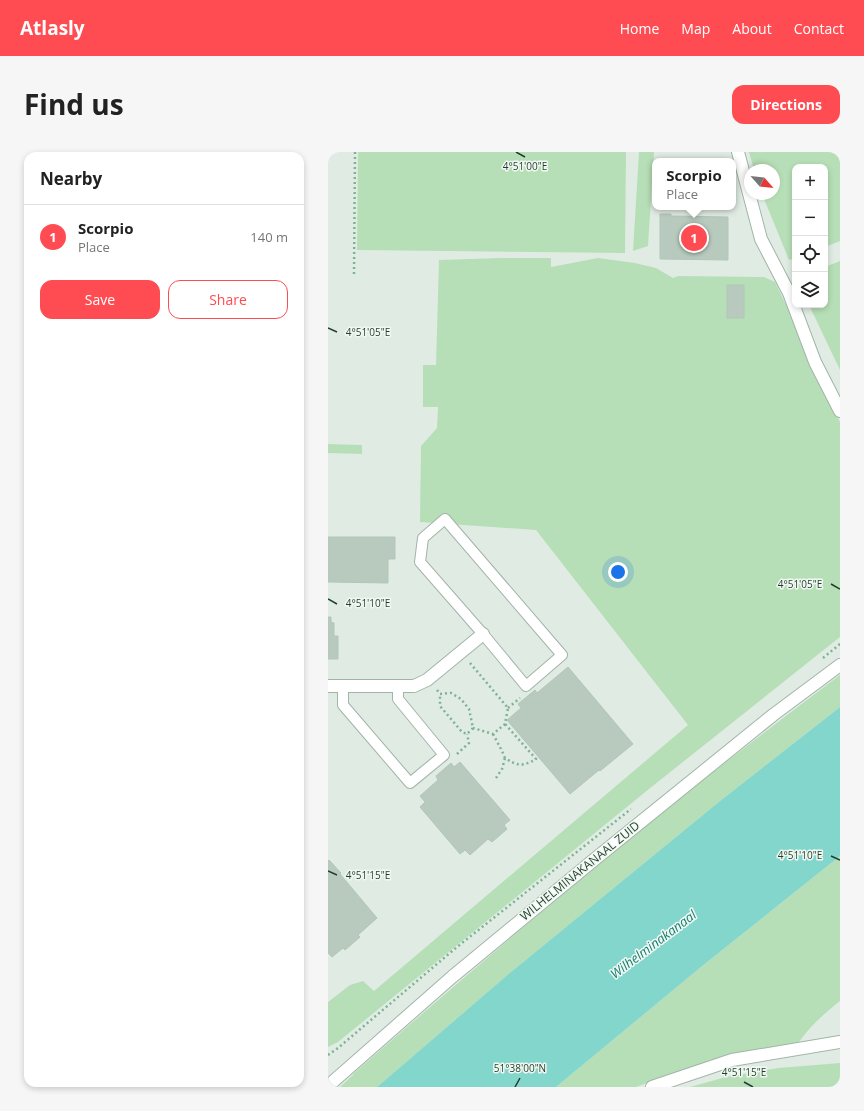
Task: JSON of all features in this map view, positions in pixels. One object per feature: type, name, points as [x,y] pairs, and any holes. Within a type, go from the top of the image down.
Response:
[{"type":"street","points":[[738,152],[761,239],[789,293],[815,362],[840,411]]},
{"type":"street","points":[[328,686],[414,686],[427,680],[483,634]]},
{"type":"street","name":"WILHELMINAKANAAL ZUID","points":[[328,1086],[452,977],[589,864],[773,715],[840,665]]},
{"type":"street","points":[[652,1087],[732,1060],[840,1042]]},
{"type":"lane","points":[[445,519],[562,655],[526,686],[483,634],[420,562],[423,538],[445,519]]},
{"type":"lane","points":[[343,686],[343,705],[410,783],[444,755],[398,699],[398,686]]},
{"type":"path","points":[[354,274],[355,152]]},
{"type":"path","points":[[460,652],[508,708],[505,724],[493,734]]},
{"type":"path","points":[[427,680],[440,694],[440,706],[462,732],[466,734],[469,743],[453,757],[444,755]]},
{"type":"path","points":[[440,694],[451,693],[461,699],[469,709],[473,728]]},
{"type":"path","points":[[473,728],[493,734],[505,758],[515,764],[528,764],[536,759],[505,724]]},
{"type":"path","points":[[466,734],[473,728]]},
{"type":"path","points":[[496,778],[502,769],[505,758]]},
{"type":"green space","points":[[358,152],[626,152],[625,253],[357,250]]},
{"type":"green space","points":[[639,152],[654,152],[654,158],[652,158],[648,246],[633,251]]},
{"type":"green space","points":[[749,152],[840,152],[840,241],[828,246],[828,164],[792,164],[792,259],[789,260],[764,200],[780,200],[780,164],[752,164]]},
{"type":"green space","points":[[551,258],[551,267],[598,258],[635,263],[656,268],[673,278],[678,276],[764,277],[775,282],[790,313],[808,361],[840,422],[840,637],[649,789],[338,1042],[328,1047],[328,1002],[350,985],[363,981],[374,991],[688,725],[536,530],[420,522],[421,446],[437,428],[438,407],[423,407],[423,365],[436,365],[439,260]]},
{"type":"green space","points":[[840,261],[840,370],[810,308],[828,308],[828,266]]},
{"type":"green space","points":[[328,444],[362,445],[362,454],[328,453]]},
{"type":"green space","points":[[840,675],[840,707],[720,801],[511,972],[377,1087],[340,1087],[353,1074],[522,928],[608,857],[712,773]]},
{"type":"green space","points":[[840,856],[840,1001],[808,1030],[799,1042],[734,1055],[680,1071],[636,1087],[556,1087],[701,967]]},
{"type":"green space","points":[[840,1063],[840,1087],[690,1087],[726,1077],[778,1068]]},
{"type":"water","name":"Wilhelminakanaal","points":[[840,707],[840,856],[701,967],[556,1087],[377,1087],[511,972],[720,801]]},
{"type":"building","points":[[660,214],[671,214],[671,216],[728,217],[728,260],[660,259]]},
{"type":"building","points":[[727,285],[744,285],[744,318],[727,318]]},
{"type":"building","points":[[328,537],[395,537],[395,559],[388,559],[388,583],[328,582]]},
{"type":"building","points":[[328,617],[331,617],[331,622],[334,623],[334,636],[338,636],[338,659],[328,659]]},
{"type":"building","points":[[568,667],[633,744],[570,794],[507,720],[521,708],[518,704],[535,690],[537,693]]},
{"type":"building","points":[[460,762],[510,820],[504,825],[507,829],[492,842],[488,839],[470,855],[465,850],[460,854],[420,807],[425,802],[420,796],[438,780],[436,776],[451,763],[454,767]]},
{"type":"building","points":[[329,860],[377,918],[358,935],[360,937],[345,950],[343,948],[332,957],[328,953]]},
{"type":"place","name":"Scorpio","points":[[694,238]]}]
